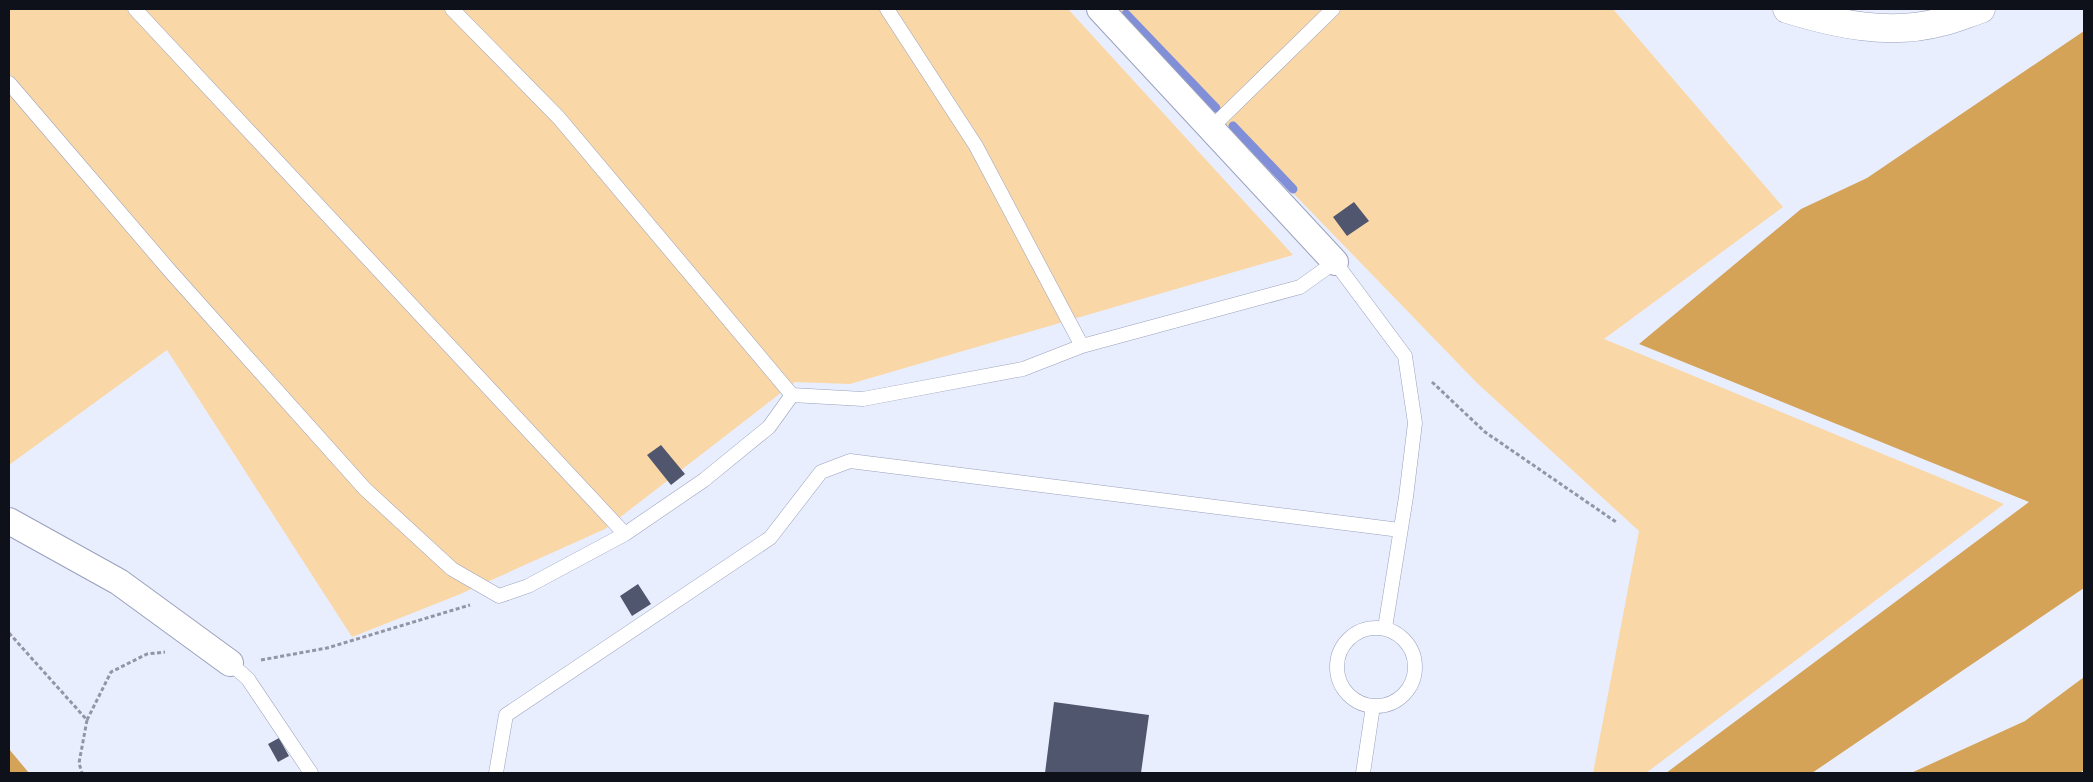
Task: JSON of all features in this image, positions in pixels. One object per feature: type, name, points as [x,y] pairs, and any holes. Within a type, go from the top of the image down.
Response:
[{"type":"street","points":[[1100,9],[1212,127],[1335,262]]},
{"type":"street","points":[[1787,9],[1830,22],[1884,29],[1940,23],[1981,9]]},
{"type":"street","points":[[9,521],[119,582],[230,662]]},
{"type":"lane","points":[[135,9],[624,534]]},
{"type":"lane","points":[[452,9],[559,118],[792,395],[863,399],[1023,369],[1082,346],[1300,287],[1335,262],[1405,356],[1415,423],[1385,628]]},
{"type":"lane","points":[[887,9],[976,146],[1082,346]]},
{"type":"lane","points":[[1212,127],[1333,9]]},
{"type":"lane","points":[[10,86],[170,271],[365,489],[452,569],[499,596],[528,586],[624,534],[704,480],[769,427],[792,395]]},
{"type":"lane","points":[[496,773],[506,715],[770,538],[821,472],[850,461],[1400,530]]},
{"type":"lane","points":[[1371,628],[1385,628],[1405,640],[1412,652],[1414,672],[1407,690],[1398,700],[1386,705],[1373,706],[1357,701],[1345,691],[1339,679],[1337,664],[1340,651],[1346,640],[1358,632],[1371,628]]},
{"type":"lane","points":[[230,662],[248,679],[311,773]]},
{"type":"lane","points":[[1363,773],[1373,706]]},
{"type":"path","points":[[1405,356],[1485,432],[1616,522]]},
{"type":"path","points":[[230,662],[262,660],[327,648],[499,596]]},
{"type":"path","points":[[9,633],[87,720]]},
{"type":"path","points":[[82,773],[79,763],[87,720],[111,672],[147,654],[208,646]]},
{"type":"shaded area","points":[[9,9],[1068,9],[1293,255],[850,384],[795,382],[605,529],[458,595],[352,637],[167,350],[9,465]]},
{"type":"shaded area","points":[[1115,9],[1613,9],[1783,207],[1604,339],[2004,504],[1646,773],[1593,773],[1639,531],[1477,383]]},
{"type":"shaded area","points":[[2084,31],[2084,588],[1812,773],[1666,773],[2029,502],[1639,344],[1801,209],[1867,178]]},
{"type":"shaded area","points":[[2084,677],[2084,770],[2080,773],[1911,773],[2025,721]]},
{"type":"shaded area","points":[[9,749],[29,773],[9,773]]},
{"type":"building","points":[[1354,202],[1369,221],[1347,236],[1333,217]]},
{"type":"building","points":[[661,445],[685,474],[671,485],[647,455]]},
{"type":"building","points":[[638,584],[651,604],[632,616],[620,596]]},
{"type":"building","points":[[1054,702],[1149,715],[1141,773],[1045,773]]},
{"type":"building","points":[[279,738],[289,756],[278,762],[268,744]]},
{"type":"waterway","points":[[1126,14],[1216,108]]},
{"type":"waterway","points":[[1233,126],[1293,189]]}]
